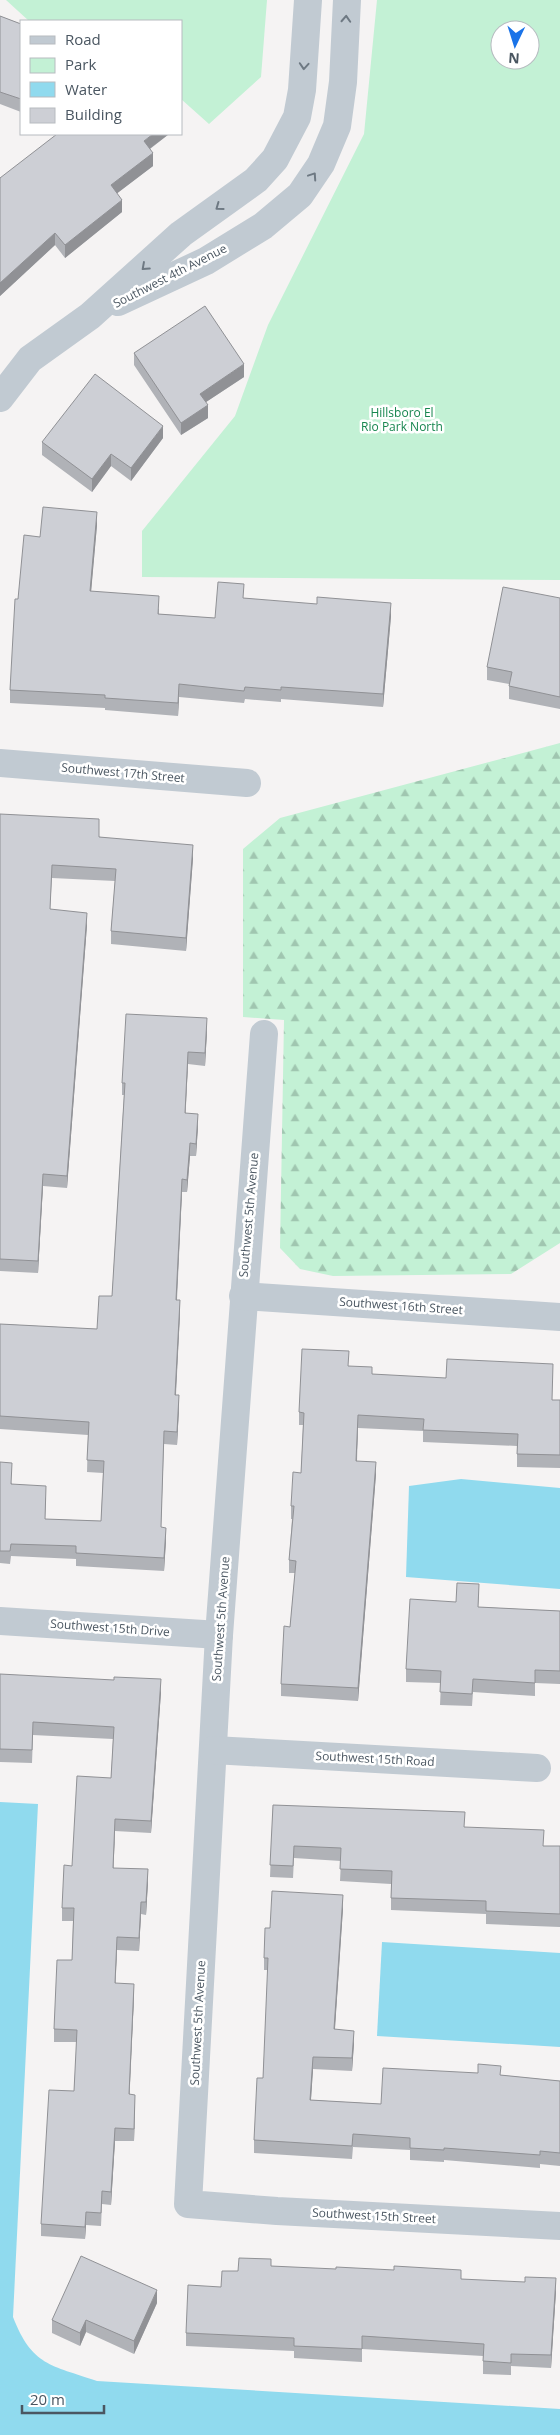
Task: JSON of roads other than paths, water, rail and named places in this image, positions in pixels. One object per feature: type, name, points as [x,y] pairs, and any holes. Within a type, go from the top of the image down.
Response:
[{"type":"street","name":"Southwest 4th Avenue","points":[[0,398],[30,359],[90,316],[182,234],[256,180],[275,159],[288,139],[297,117],[302,90],[308,0]]},
{"type":"street","name":"Southwest 4th Avenue","points":[[90,316],[206,261],[263,226],[300,195],[321,164],[337,126],[343,82],[347,0]]},
{"type":"street","points":[[256,180],[281,212]]},
{"type":"street","points":[[182,234],[206,261]]},
{"type":"street","name":"Southwest 17th Street","points":[[0,763],[247,783]]},
{"type":"street","name":"Southwest 5th Avenue","points":[[188,2204],[219,1635],[264,1034]]},
{"type":"street","name":"Southwest 16th Street","points":[[243,1296],[560,1317]]},
{"type":"street","name":"Southwest 15th Drive","points":[[0,1621],[219,1635]]},
{"type":"street","name":"Southwest 15th Road","points":[[213,1750],[536,1768]]},
{"type":"street","name":"Southwest 15th Street","points":[[188,2204],[278,2211],[560,2226]]},
{"type":"water","points":[[461,1479],[560,1488],[560,1589],[406,1577],[409,1486]]},
{"type":"water","points":[[0,1802],[38,1804],[13,2317],[20,2333],[36,2355],[55,2367],[97,2381],[560,2409],[560,2435],[0,2435]]},
{"type":"water","points":[[382,1942],[560,1953],[560,2047],[377,2036]]},
{"type":"park label","name":"Hillsboro El Rio Park North","points":[[402,420]]}]
